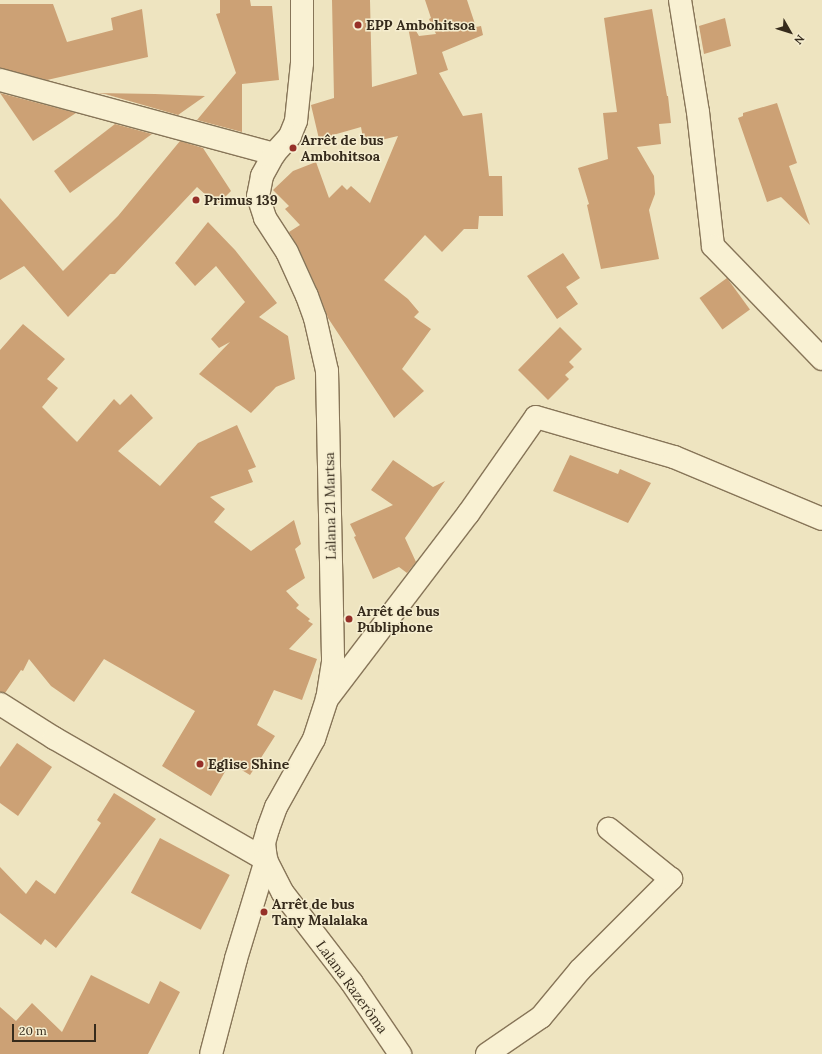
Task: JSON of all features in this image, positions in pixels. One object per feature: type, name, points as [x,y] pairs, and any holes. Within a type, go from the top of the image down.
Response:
[{"type":"street","name":"Làlana 21 Martsa","points":[[266,860],[264,843],[276,807],[314,739],[331,682],[333,654],[327,371],[315,318],[310,303],[287,252],[265,218],[258,196],[262,176],[274,154],[290,136],[296,121],[302,62],[302,0]]},
{"type":"street","points":[[680,0],[698,112],[713,246],[822,359]]},
{"type":"street","points":[[0,80],[274,154]]},
{"type":"street","points":[[327,699],[468,514],[536,417],[674,457],[822,519]]},
{"type":"street","points":[[0,704],[54,738],[266,860],[236,960],[211,1054]]},
{"type":"street","points":[[487,1054],[541,1017],[580,970],[671,880],[609,829]]},
{"type":"street","name":"Lalana Razerôma","points":[[266,860],[283,893],[352,983],[400,1054]]},
{"type":"building","points":[[220,0],[250,0],[251,6],[272,6],[279,80],[242,84],[242,132],[197,120],[236,73],[216,14],[220,13]]},
{"type":"building","points":[[332,0],[370,0],[372,87],[417,74],[408,27],[413,26],[419,36],[436,34],[429,19],[431,18],[425,0],[467,0],[476,27],[481,26],[483,35],[442,52],[448,70],[439,73],[463,116],[482,113],[489,176],[502,176],[503,216],[479,216],[478,229],[464,229],[442,252],[425,235],[384,280],[408,299],[419,312],[414,317],[431,329],[402,369],[424,391],[394,418],[328,318],[318,291],[298,247],[289,232],[300,225],[285,209],[289,206],[273,190],[293,171],[316,162],[329,198],[342,185],[347,190],[351,186],[370,203],[398,136],[364,144],[361,127],[319,139],[311,105],[334,98]]},
{"type":"building","points":[[0,4],[53,4],[67,42],[113,30],[111,18],[142,9],[148,57],[47,80],[0,68]]},
{"type":"building","points":[[652,9],[668,96],[671,123],[659,124],[661,144],[637,147],[654,176],[655,194],[649,210],[659,259],[601,269],[587,205],[589,204],[578,168],[608,159],[603,113],[617,112],[604,18]]},
{"type":"building","points":[[725,18],[731,46],[704,54],[699,26]]},
{"type":"building","points":[[0,93],[76,113],[33,141]]},
{"type":"building","points":[[96,93],[205,96],[178,115],[105,94]]},
{"type":"building","points":[[777,103],[797,163],[789,166],[810,225],[781,197],[767,202],[738,118],[743,116],[743,113]]},
{"type":"building","points":[[115,124],[152,134],[70,193],[54,171]]},
{"type":"building","points":[[180,141],[203,148],[231,191],[217,205],[197,187],[115,274],[110,274],[68,317],[24,266],[0,280],[0,198],[63,271],[118,216]]},
{"type":"building","points":[[208,222],[235,250],[277,303],[259,317],[288,336],[295,379],[276,387],[251,413],[199,374],[230,342],[219,348],[211,339],[245,302],[216,266],[195,286],[175,263]]},
{"type":"building","points":[[563,253],[580,278],[566,287],[578,304],[557,319],[527,276]]},
{"type":"building","points":[[727,278],[750,310],[722,330],[699,298]]},
{"type":"building","points":[[23,324],[65,359],[47,379],[58,388],[42,407],[77,442],[114,399],[120,405],[131,394],[153,418],[118,451],[160,486],[198,443],[237,425],[256,467],[248,470],[253,482],[210,497],[225,509],[214,522],[251,551],[294,520],[301,544],[295,549],[305,578],[286,591],[299,605],[296,608],[310,619],[308,621],[313,624],[289,649],[317,659],[302,700],[274,690],[257,725],[275,736],[250,775],[230,763],[211,796],[162,766],[195,711],[104,659],[74,702],[51,686],[29,659],[23,671],[21,670],[5,693],[0,692],[0,350]]},
{"type":"building","points":[[560,327],[582,349],[569,362],[574,367],[565,375],[569,379],[548,400],[518,370]]},
{"type":"building","points":[[570,455],[618,474],[620,469],[651,483],[628,523],[553,491]]},
{"type":"building","points":[[393,460],[433,487],[445,481],[405,538],[416,562],[407,573],[399,567],[373,579],[354,537],[356,536],[350,524],[393,505],[371,490]]},
{"type":"building","points":[[17,743],[52,767],[18,816],[0,803],[0,767]]},
{"type":"building","points":[[114,793],[156,819],[56,948],[45,939],[41,945],[0,913],[0,867],[26,894],[36,880],[55,894],[101,823],[97,820]]},
{"type":"building","points":[[160,838],[230,875],[201,930],[131,893]]},
{"type":"building","points":[[91,975],[149,1004],[160,981],[180,992],[148,1054],[0,1054],[0,1007],[16,1021],[32,1003],[62,1032]]},
{"type":"place","name":"EPP Ambohitsoa","points":[[358,25]]},
{"type":"place","name":"Arrêt de bus Ambohitsoa","points":[[293,148]]},
{"type":"place","name":"Primus 139","points":[[196,200]]},
{"type":"place","name":"Arrêt de bus Publiphone","points":[[349,619]]},
{"type":"place","name":"Eglise Shine","points":[[200,764]]},
{"type":"place","name":"Arrêt de bus Tany Malalaka","points":[[264,912]]}]
